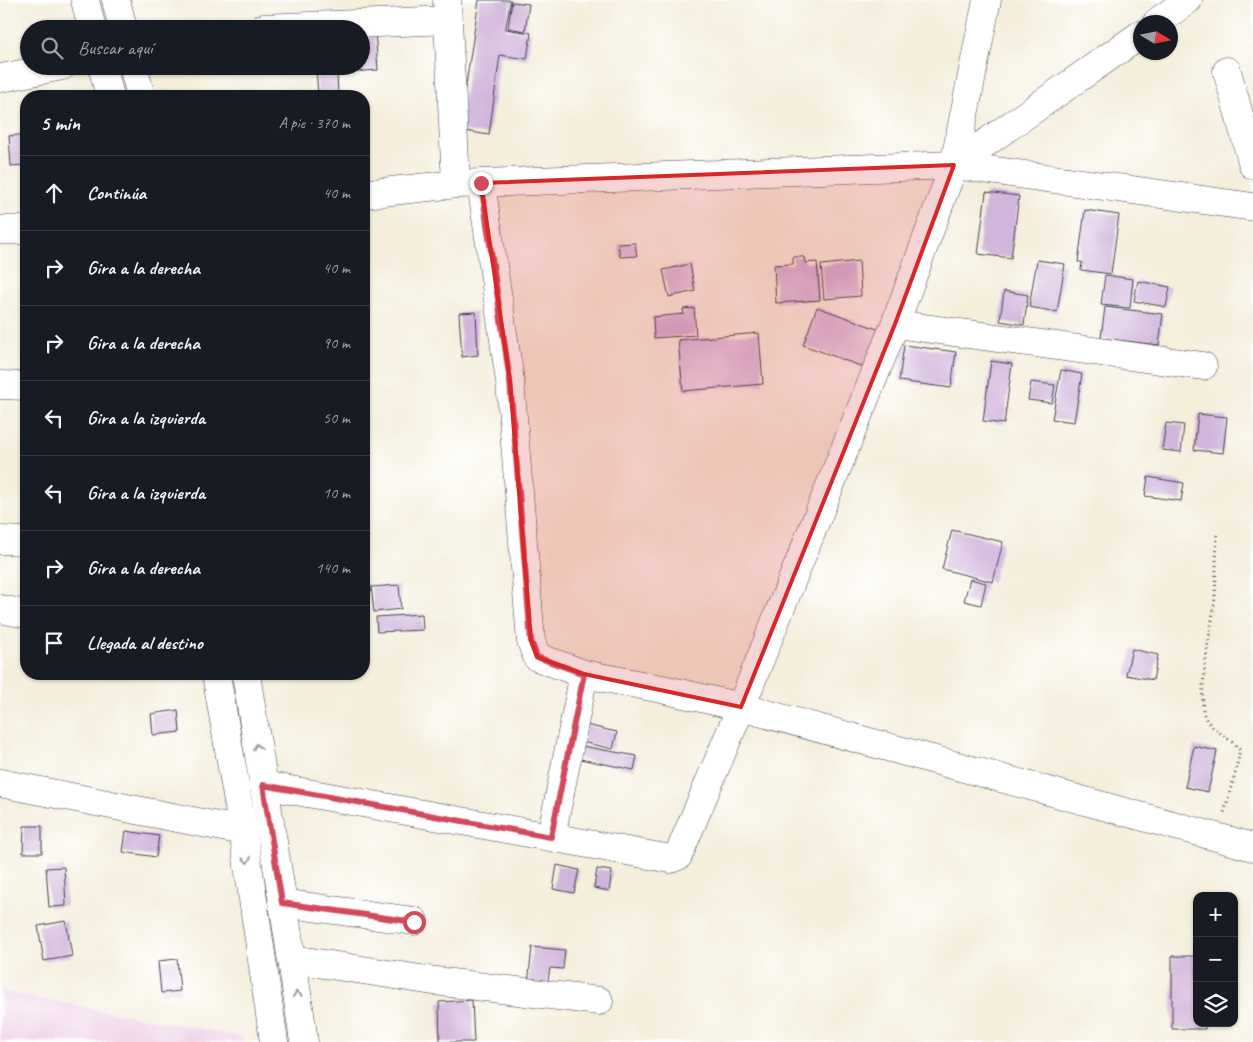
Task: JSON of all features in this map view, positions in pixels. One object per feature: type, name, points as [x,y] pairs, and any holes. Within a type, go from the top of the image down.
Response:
[{"type":"street","points":[[85,0],[90,20]]},
{"type":"street","points":[[116,0],[121,20]]},
{"type":"street","points":[[263,785],[671,859],[678,856],[741,707],[895,324],[954,165],[987,0]]},
{"type":"street","points":[[1167,15],[1188,0]]},
{"type":"street","points":[[345,20],[447,10],[468,183],[510,381],[531,641],[537,657],[584,674],[741,707],[1253,847]]},
{"type":"street","points":[[954,165],[1133,40]]},
{"type":"street","points":[[1227,72],[1253,165]]},
{"type":"street","points":[[1,78],[20,74]]},
{"type":"street","points":[[104,75],[108,90]]},
{"type":"street","points":[[135,75],[139,90]]},
{"type":"street","points":[[370,193],[468,183],[954,165],[1253,207]]},
{"type":"street","points":[[0,230],[20,230]]},
{"type":"street","points":[[895,324],[1203,366]]},
{"type":"street","points":[[0,385],[20,386]]},
{"type":"street","points":[[0,540],[20,541]]},
{"type":"street","points":[[0,609],[20,613]]},
{"type":"street","points":[[551,837],[584,674]]},
{"type":"street","points":[[217,680],[243,831],[274,1042]]},
{"type":"street","points":[[247,680],[304,1042]]},
{"type":"street","points":[[0,783],[243,831]]},
{"type":"street","points":[[282,903],[414,922]]},
{"type":"street","points":[[292,959],[427,980],[599,1001]]},
{"type":"path","points":[[1217,535],[1215,597],[1203,678],[1202,709],[1206,719],[1240,750],[1218,837]]},
{"type":"highlighted area","points":[[954,165],[895,324],[741,707],[584,674],[537,657],[531,641],[510,381],[481,183]]},
{"type":"shaded area","points":[[0,991],[242,1037],[243,1042],[0,1042]]},
{"type":"building","points":[[479,0],[511,0],[505,29],[531,33],[527,59],[500,55],[489,135],[459,130]]},
{"type":"building","points":[[512,2],[529,4],[525,31],[508,28]]},
{"type":"building","points":[[370,30],[375,30],[378,70],[370,71]]},
{"type":"building","points":[[317,75],[337,75],[338,90],[318,90]]},
{"type":"building","points":[[20,135],[20,165],[11,166],[9,136]]},
{"type":"building","points":[[986,192],[1019,196],[1011,258],[978,254]]},
{"type":"building","points":[[1085,210],[1119,215],[1111,274],[1081,270],[1082,262],[1078,262]]},
{"type":"building","points":[[635,243],[637,256],[620,257],[618,244]]},
{"type":"building","points":[[793,257],[804,257],[805,263],[817,262],[820,300],[776,303],[774,265],[793,264]]},
{"type":"building","points":[[1037,260],[1065,264],[1057,312],[1029,307]]},
{"type":"building","points":[[859,261],[861,296],[824,299],[821,265]]},
{"type":"building","points":[[690,264],[695,291],[669,297],[663,270]]},
{"type":"building","points":[[1105,275],[1133,279],[1130,308],[1101,305]]},
{"type":"building","points":[[1138,281],[1170,287],[1166,307],[1134,301]]},
{"type":"building","points":[[1004,291],[1028,295],[1024,325],[1000,321]]},
{"type":"building","points":[[817,307],[880,330],[866,368],[803,345]]},
{"type":"building","points":[[1105,307],[1163,314],[1159,345],[1101,338]]},
{"type":"building","points":[[694,308],[696,335],[654,338],[653,317],[684,314],[683,309]]},
{"type":"building","points":[[476,312],[478,355],[462,357],[459,313]]},
{"type":"building","points":[[759,333],[763,384],[683,391],[678,340]]},
{"type":"building","points":[[904,345],[956,352],[951,388],[899,381]]},
{"type":"building","points":[[991,361],[1012,364],[1004,424],[983,421]]},
{"type":"building","points":[[1061,370],[1082,374],[1074,422],[1052,419]]},
{"type":"building","points":[[1031,382],[1055,385],[1052,403],[1028,400]]},
{"type":"building","points":[[1198,414],[1227,417],[1223,453],[1194,450]]},
{"type":"building","points":[[1166,423],[1184,425],[1181,452],[1162,450]]},
{"type":"building","points":[[1148,477],[1184,483],[1181,501],[1145,496]]},
{"type":"building","points":[[952,530],[1003,542],[993,582],[942,569]]},
{"type":"building","points":[[970,579],[986,583],[981,605],[964,601]]},
{"type":"building","points":[[399,585],[401,609],[374,612],[371,587]]},
{"type":"building","points":[[422,614],[423,630],[377,632],[376,617]]},
{"type":"building","points":[[1132,649],[1158,655],[1153,680],[1126,675]]},
{"type":"building","points":[[178,710],[180,732],[153,735],[151,714]]},
{"type":"building","points":[[586,725],[617,732],[613,749],[582,742]]},
{"type":"building","points":[[582,746],[637,756],[634,770],[580,759]]},
{"type":"building","points":[[1194,746],[1217,751],[1208,792],[1185,787]]},
{"type":"building","points":[[24,826],[42,826],[42,853],[23,853]]},
{"type":"building","points":[[126,831],[159,836],[156,857],[123,852]]},
{"type":"building","points":[[557,865],[579,870],[574,893],[553,889]]},
{"type":"building","points":[[64,867],[66,906],[49,907],[46,868]]},
{"type":"building","points":[[597,869],[612,871],[609,891],[594,888]]},
{"type":"building","points":[[66,921],[72,956],[44,961],[38,926]]},
{"type":"building","points":[[532,947],[565,950],[563,969],[550,968],[547,986],[528,984]]},
{"type":"building","points":[[1172,956],[1193,956],[1193,1027],[1205,1027],[1205,1029],[1172,1029]]},
{"type":"building","points":[[177,959],[180,991],[161,993],[158,961]]},
{"type":"building","points":[[472,1000],[474,1042],[440,1042],[439,1002]]},
{"type":"route","points":[[414,922],[282,903],[263,785],[551,837],[584,674],[537,657],[531,641],[510,381],[481,183]]}]
